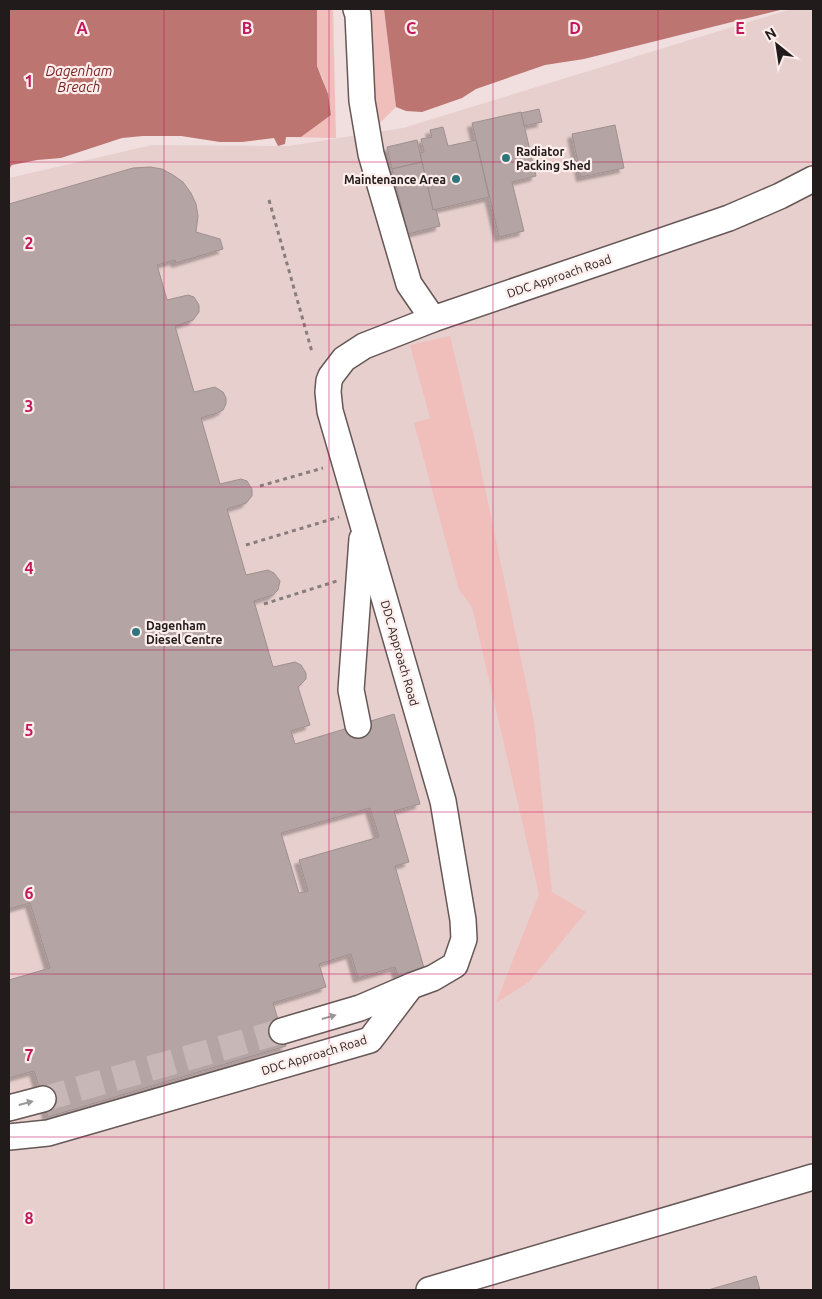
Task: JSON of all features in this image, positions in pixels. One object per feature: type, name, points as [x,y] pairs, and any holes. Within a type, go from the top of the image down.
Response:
[{"type":"street","points":[[356,9],[358,15],[362,101],[371,154],[409,284],[433,319]]},
{"type":"street","name":"DDC Approach Road","points":[[9,1137],[48,1134],[370,1040],[411,986],[433,978],[455,965],[464,939],[463,920],[443,800],[354,520],[330,411],[328,381],[344,359],[354,351],[433,319],[729,218],[780,196],[813,179]]},
{"type":"street","points":[[354,520],[351,690],[358,725]]},
{"type":"street","points":[[282,1031],[360,1008],[411,986]]},
{"type":"street","points":[[9,1108],[43,1099]]},
{"type":"street","points":[[429,1290],[813,1176]]},
{"type":"path","points":[[269,200],[312,352]]},
{"type":"path","points":[[260,486],[330,465]]},
{"type":"path","points":[[246,545],[354,520]]},
{"type":"path","points":[[264,604],[340,580]]},
{"type":"shaded area","points":[[317,9],[333,9],[336,138],[285,137],[301,137],[331,115],[323,79],[317,66]]},
{"type":"shaded area","points":[[368,9],[384,9],[396,107],[370,133]]},
{"type":"shaded area","points":[[791,9],[813,9],[813,1290],[9,1290],[9,178],[152,145],[288,146],[403,128]]},
{"type":"shaded area","points":[[450,336],[475,441],[534,721],[552,892],[586,912],[529,982],[496,1003],[539,894],[472,607],[459,590],[414,423],[430,418],[410,345]]},
{"type":"water","name":"Dagenham Breach","points":[[9,9],[317,9],[317,66],[328,94],[331,115],[301,137],[286,137],[285,144],[278,146],[274,138],[242,142],[220,142],[181,136],[143,136],[122,138],[61,158],[12,165],[9,169]]},
{"type":"water","points":[[384,9],[784,9],[584,59],[545,65],[476,89],[462,98],[422,112],[406,111],[396,107]]},
{"type":"building","points":[[539,109],[542,122],[524,126],[521,113]]},
{"type":"building","name":"Radiator Packing Shed","points":[[521,112],[536,176],[512,182],[524,231],[499,237],[472,123]]},
{"type":"building","points":[[615,125],[624,168],[581,177],[572,134]]},
{"type":"building","name":"Maintenance Area","points":[[443,127],[448,146],[476,140],[489,197],[433,210],[420,153],[424,152],[421,139],[432,137],[430,130]]},
{"type":"building","points":[[417,140],[422,162],[392,169],[387,147]]},
{"type":"building","points":[[422,162],[433,210],[436,209],[440,226],[408,234],[392,169]]},
{"type":"building","name":"Dagenham Diesel Centre","points":[[150,167],[162,169],[183,182],[196,204],[198,216],[196,232],[220,239],[223,249],[176,263],[175,260],[157,265],[167,300],[188,295],[194,297],[199,305],[199,312],[193,320],[175,326],[194,392],[215,387],[223,392],[226,398],[223,410],[201,418],[220,484],[241,479],[247,481],[252,489],[252,496],[246,503],[227,509],[246,575],[268,570],[274,573],[280,581],[278,590],[273,595],[254,601],[273,667],[295,662],[301,665],[306,673],[306,679],[298,687],[310,725],[291,731],[295,744],[394,714],[420,804],[394,811],[409,862],[395,866],[424,968],[398,976],[395,967],[358,978],[351,954],[319,964],[326,987],[273,1003],[286,1046],[48,1117],[34,1071],[9,1078],[9,980],[50,968],[30,903],[9,909],[9,204],[133,168]],"holes":[[[370,808],[379,837],[299,860],[308,891],[299,893],[281,833]]]},
{"type":"building","points":[[756,1276],[760,1290],[708,1290]]},
{"type":"tunnel","points":[[43,1099],[282,1031]]},
{"type":"place","name":"Radiator Packing Shed","points":[[506,158]]},
{"type":"place","name":"Maintenance Area","points":[[456,179]]},
{"type":"place","name":"Dagenham Diesel Centre","points":[[136,632]]}]
